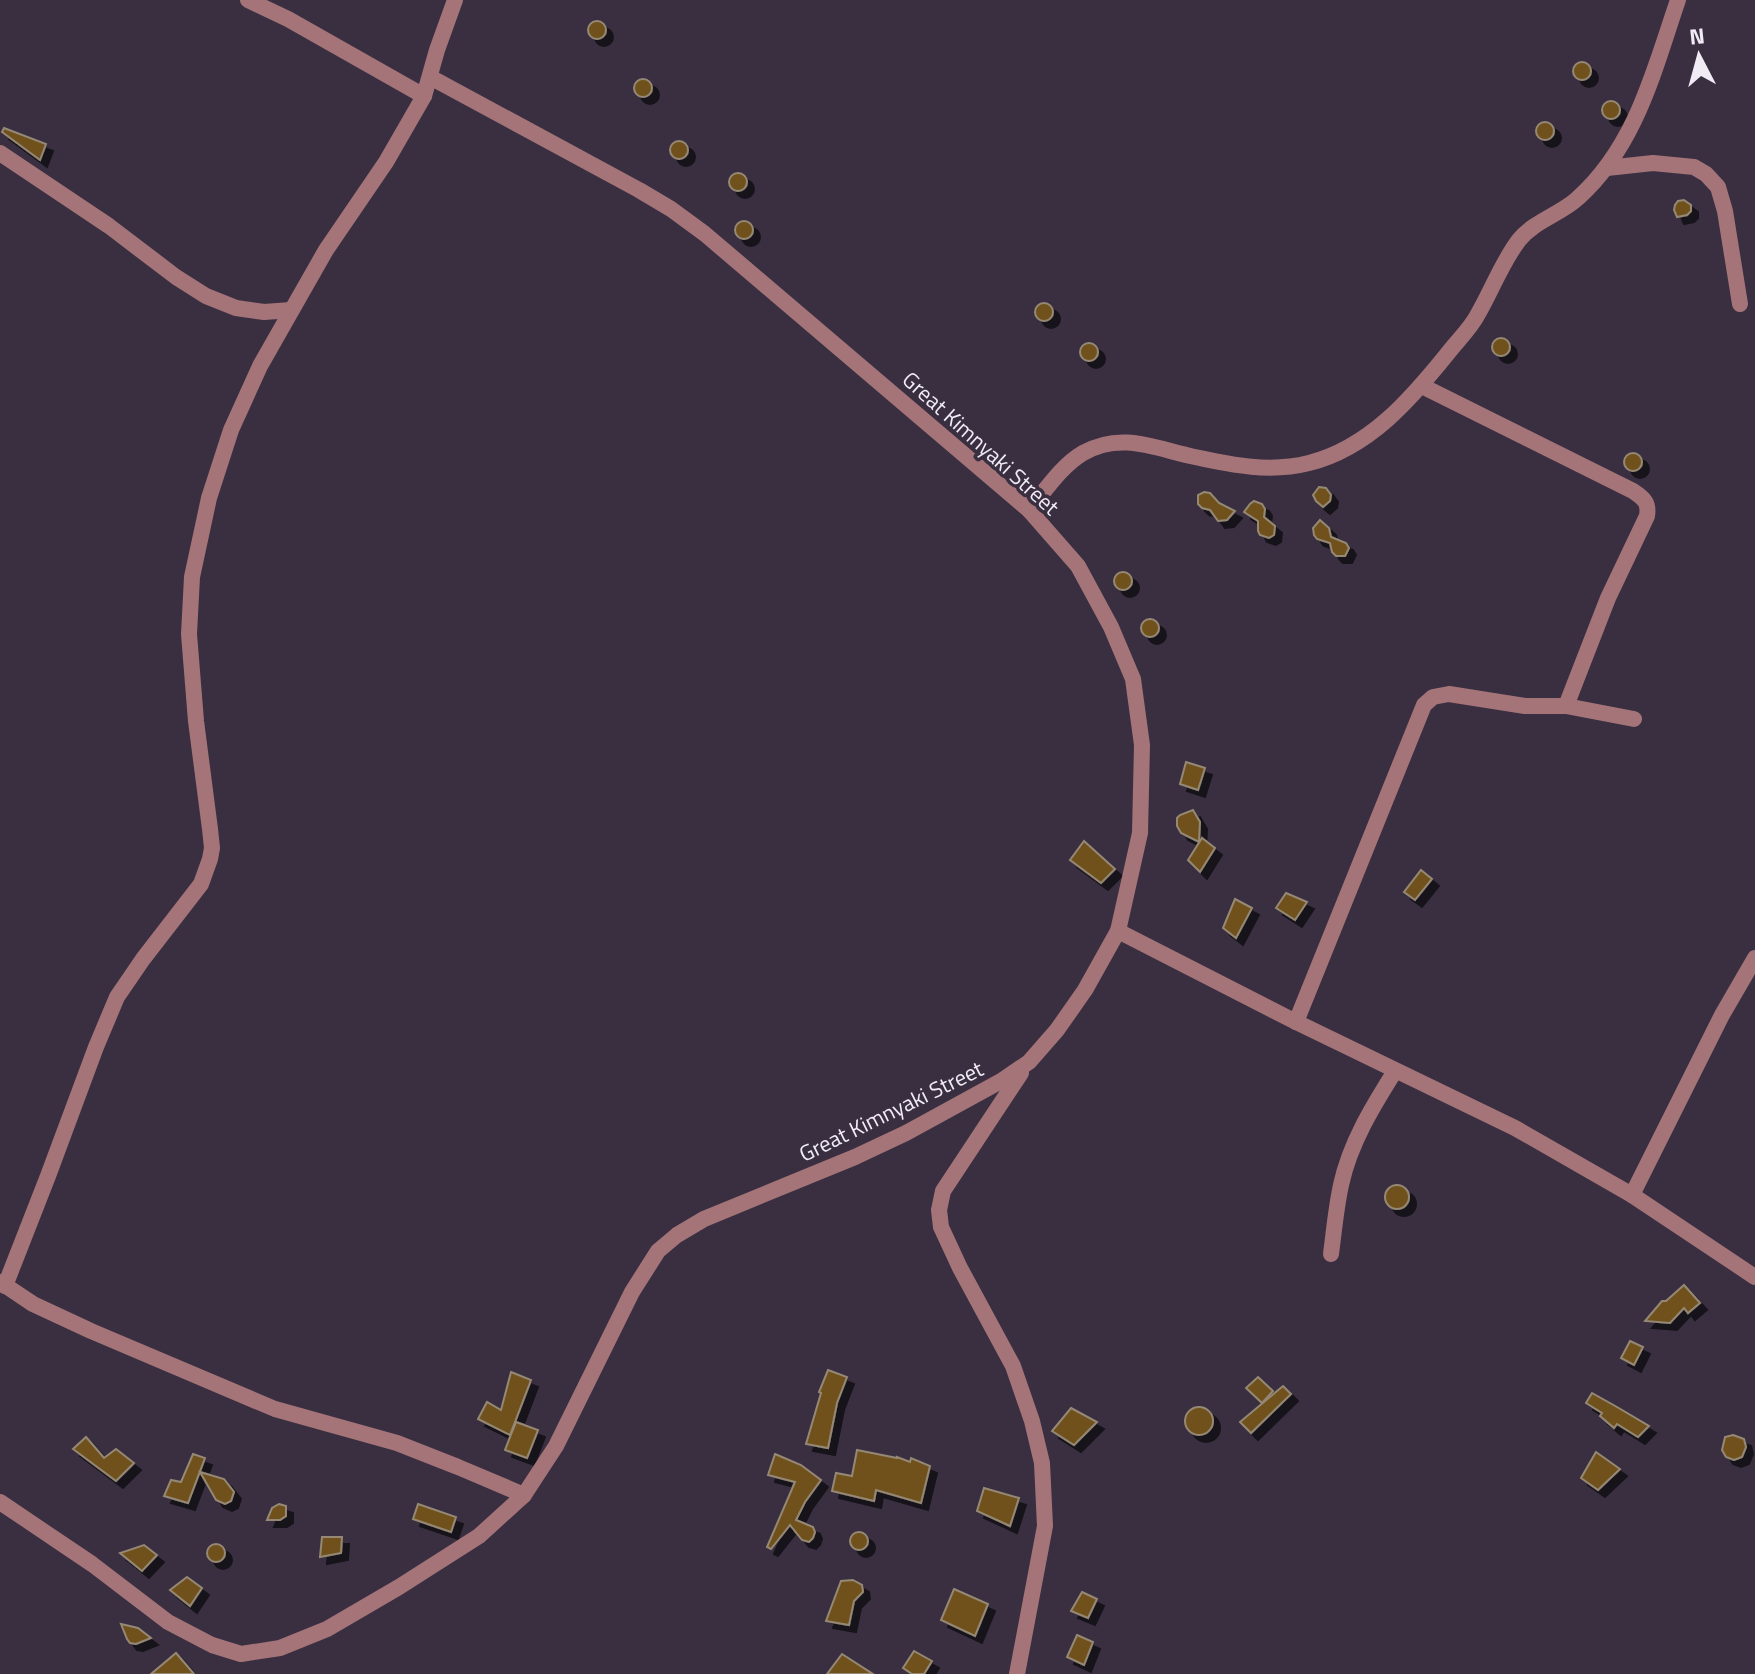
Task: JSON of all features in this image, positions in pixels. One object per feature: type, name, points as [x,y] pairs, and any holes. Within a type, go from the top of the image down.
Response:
[{"type":"street","points":[[248,0],[288,19],[424,96]]},
{"type":"street","points":[[455,0],[424,96],[386,162],[326,250],[291,310],[260,366],[231,430],[209,498],[192,577],[189,634],[212,848],[210,859],[201,884],[117,997],[2,1284],[33,1304],[91,1331],[275,1409],[397,1443],[524,1495]]},
{"type":"street","points":[[1029,510],[1064,467],[1083,453],[1110,442],[1147,443],[1192,456],[1263,469],[1307,464],[1340,453],[1375,431],[1422,386],[1477,317],[1520,238],[1578,199],[1607,168],[1642,106],[1678,0]]},
{"type":"street","name":"Great Kimnyaki Street","points":[[0,1502],[92,1564],[168,1622],[212,1645],[241,1654],[280,1648],[327,1629],[479,1536],[524,1495],[556,1446],[632,1292],[658,1251],[704,1219],[906,1133],[1029,1062],[1057,1030],[1085,990],[1118,931],[1140,833],[1142,745],[1133,679],[1111,627],[1078,566],[1029,510],[705,234],[639,190],[430,77]]},
{"type":"street","points":[[0,153],[206,296],[236,308],[264,312],[291,310]]},
{"type":"street","points":[[1607,168],[1653,163],[1694,167],[1706,174],[1718,187],[1725,211],[1740,304]]},
{"type":"street","points":[[1422,386],[1645,499],[1647,516],[1608,598],[1566,706]]},
{"type":"street","points":[[1296,1022],[1424,705],[1433,697],[1449,694],[1525,706],[1566,706],[1634,719]]},
{"type":"street","points":[[1118,931],[1515,1128],[1632,1195],[1755,1277]]},
{"type":"street","points":[[1632,1195],[1722,1015],[1755,958]]},
{"type":"street","points":[[1017,1674],[1045,1526],[1042,1463],[1032,1421],[1013,1366],[960,1268],[941,1227],[939,1210],[943,1191],[1029,1062]]},
{"type":"street","points":[[1331,1254],[1341,1183],[1348,1161],[1358,1134],[1395,1071]]},
{"type":"building","points":[[597,21],[606,30],[597,39],[588,30]]},
{"type":"building","points":[[1582,62],[1591,71],[1582,80],[1573,71]]},
{"type":"building","points":[[643,79],[652,88],[643,97],[634,88]]},
{"type":"building","points":[[1611,101],[1620,110],[1611,119],[1602,110]]},
{"type":"building","points":[[1545,122],[1554,131],[1545,140],[1536,131]]},
{"type":"building","points":[[4,128],[46,144],[40,160],[2,132]]},
{"type":"building","points":[[679,141],[688,150],[679,159],[670,150]]},
{"type":"building","points":[[738,173],[747,182],[738,191],[729,182]]},
{"type":"building","points":[[1684,200],[1691,205],[1691,211],[1677,217],[1675,205]]},
{"type":"building","points":[[744,221],[753,230],[744,239],[735,230]]},
{"type":"building","points":[[1044,303],[1053,312],[1044,321],[1035,312]]},
{"type":"building","points":[[1501,338],[1510,347],[1501,356],[1492,347]]},
{"type":"building","points":[[1089,343],[1098,352],[1089,361],[1080,352]]},
{"type":"building","points":[[1633,453],[1642,462],[1633,471],[1624,462]]},
{"type":"building","points":[[1319,487],[1326,488],[1331,495],[1330,501],[1323,507],[1313,495]]},
{"type":"building","points":[[1204,492],[1235,511],[1227,520],[1218,521],[1210,510],[1198,504],[1198,495]]},
{"type":"building","points":[[1254,501],[1262,504],[1264,517],[1275,526],[1274,535],[1269,538],[1260,535],[1258,521],[1244,512]]},
{"type":"building","points":[[1320,520],[1329,528],[1331,537],[1346,543],[1349,548],[1345,556],[1336,556],[1330,543],[1314,535],[1313,528]]},
{"type":"building","points":[[1123,572],[1132,581],[1123,590],[1114,581]]},
{"type":"building","points":[[1150,619],[1159,628],[1150,637],[1141,628]]},
{"type":"building","points":[[1186,762],[1205,768],[1198,790],[1180,784]]},
{"type":"building","points":[[1193,810],[1200,822],[1199,842],[1181,833],[1177,826],[1180,815]]},
{"type":"building","points":[[1202,838],[1215,848],[1200,872],[1188,860]]},
{"type":"building","points":[[1084,841],[1115,869],[1101,883],[1070,860]]},
{"type":"building","points":[[1421,870],[1432,879],[1415,900],[1404,892]]},
{"type":"building","points":[[1286,893],[1307,902],[1295,920],[1276,908]]},
{"type":"building","points":[[1235,899],[1252,908],[1236,938],[1223,928]]},
{"type":"building","points":[[1397,1185],[1408,1192],[1409,1197],[1402,1208],[1397,1209],[1386,1202],[1385,1197],[1392,1186]]},
{"type":"building","points":[[1684,1285],[1700,1303],[1688,1313],[1684,1308],[1670,1323],[1645,1321],[1662,1301]]},
{"type":"building","points":[[1630,1341],[1643,1347],[1634,1365],[1621,1358]]},
{"type":"building","points":[[828,1370],[847,1377],[837,1403],[828,1448],[806,1444]]},
{"type":"building","points":[[511,1372],[531,1380],[510,1435],[478,1419],[487,1402],[501,1410]]},
{"type":"building","points":[[1258,1377],[1273,1391],[1262,1403],[1246,1388]]},
{"type":"building","points":[[1283,1386],[1291,1394],[1251,1433],[1240,1422]]},
{"type":"building","points":[[1592,1393],[1649,1426],[1638,1437],[1617,1424],[1614,1428],[1600,1416],[1602,1413],[1586,1403]]},
{"type":"building","points":[[1199,1407],[1209,1411],[1213,1421],[1209,1431],[1199,1435],[1189,1431],[1185,1421],[1189,1411]]},
{"type":"building","points":[[1071,1408],[1097,1422],[1074,1445],[1052,1431]]},
{"type":"building","points":[[516,1422],[538,1430],[527,1458],[505,1450]]},
{"type":"building","points":[[1733,1435],[1744,1439],[1746,1447],[1742,1457],[1734,1460],[1726,1457],[1722,1450],[1725,1437]]},
{"type":"building","points":[[86,1437],[104,1458],[116,1449],[134,1463],[116,1481],[73,1449]]},
{"type":"building","points":[[857,1450],[910,1462],[911,1458],[930,1466],[921,1503],[876,1490],[874,1501],[832,1491],[836,1473],[852,1476]]},
{"type":"building","points":[[1596,1452],[1620,1469],[1598,1490],[1581,1478]]},
{"type":"building","points":[[193,1454],[205,1458],[188,1503],[164,1496],[171,1480],[181,1482]]},
{"type":"building","points":[[775,1454],[801,1465],[821,1480],[796,1520],[813,1527],[813,1538],[809,1542],[802,1540],[790,1525],[771,1549],[767,1547],[795,1482],[768,1475]]},
{"type":"building","points":[[200,1472],[224,1479],[234,1492],[231,1501],[225,1504],[216,1500]]},
{"type":"building","points":[[984,1488],[1019,1498],[1010,1526],[977,1511]]},
{"type":"building","points":[[279,1504],[286,1506],[286,1516],[280,1520],[267,1520],[272,1508]]},
{"type":"building","points":[[418,1504],[456,1517],[451,1532],[413,1519]]},
{"type":"building","points":[[859,1532],[868,1541],[859,1550],[850,1541]]},
{"type":"building","points":[[322,1537],[342,1537],[341,1553],[320,1557]]},
{"type":"building","points":[[216,1544],[223,1546],[223,1560],[216,1562],[209,1560],[207,1553],[209,1546]]},
{"type":"building","points":[[144,1545],[157,1555],[142,1571],[120,1553]]},
{"type":"building","points":[[187,1577],[202,1588],[190,1606],[170,1590]]},
{"type":"building","points":[[853,1580],[862,1585],[863,1592],[854,1601],[849,1625],[826,1621],[841,1581]]},
{"type":"building","points":[[954,1589],[988,1604],[975,1636],[941,1620]]},
{"type":"building","points":[[1082,1592],[1097,1599],[1088,1618],[1071,1611]]},
{"type":"building","points":[[121,1624],[138,1628],[151,1638],[130,1643]]},
{"type":"building","points":[[1077,1635],[1093,1642],[1084,1665],[1067,1657]]},
{"type":"building","points":[[914,1651],[932,1661],[924,1674],[912,1674],[903,1668]]},
{"type":"building","points":[[176,1653],[194,1674],[151,1674]]},
{"type":"building","points":[[842,1654],[873,1674],[827,1674]]}]
